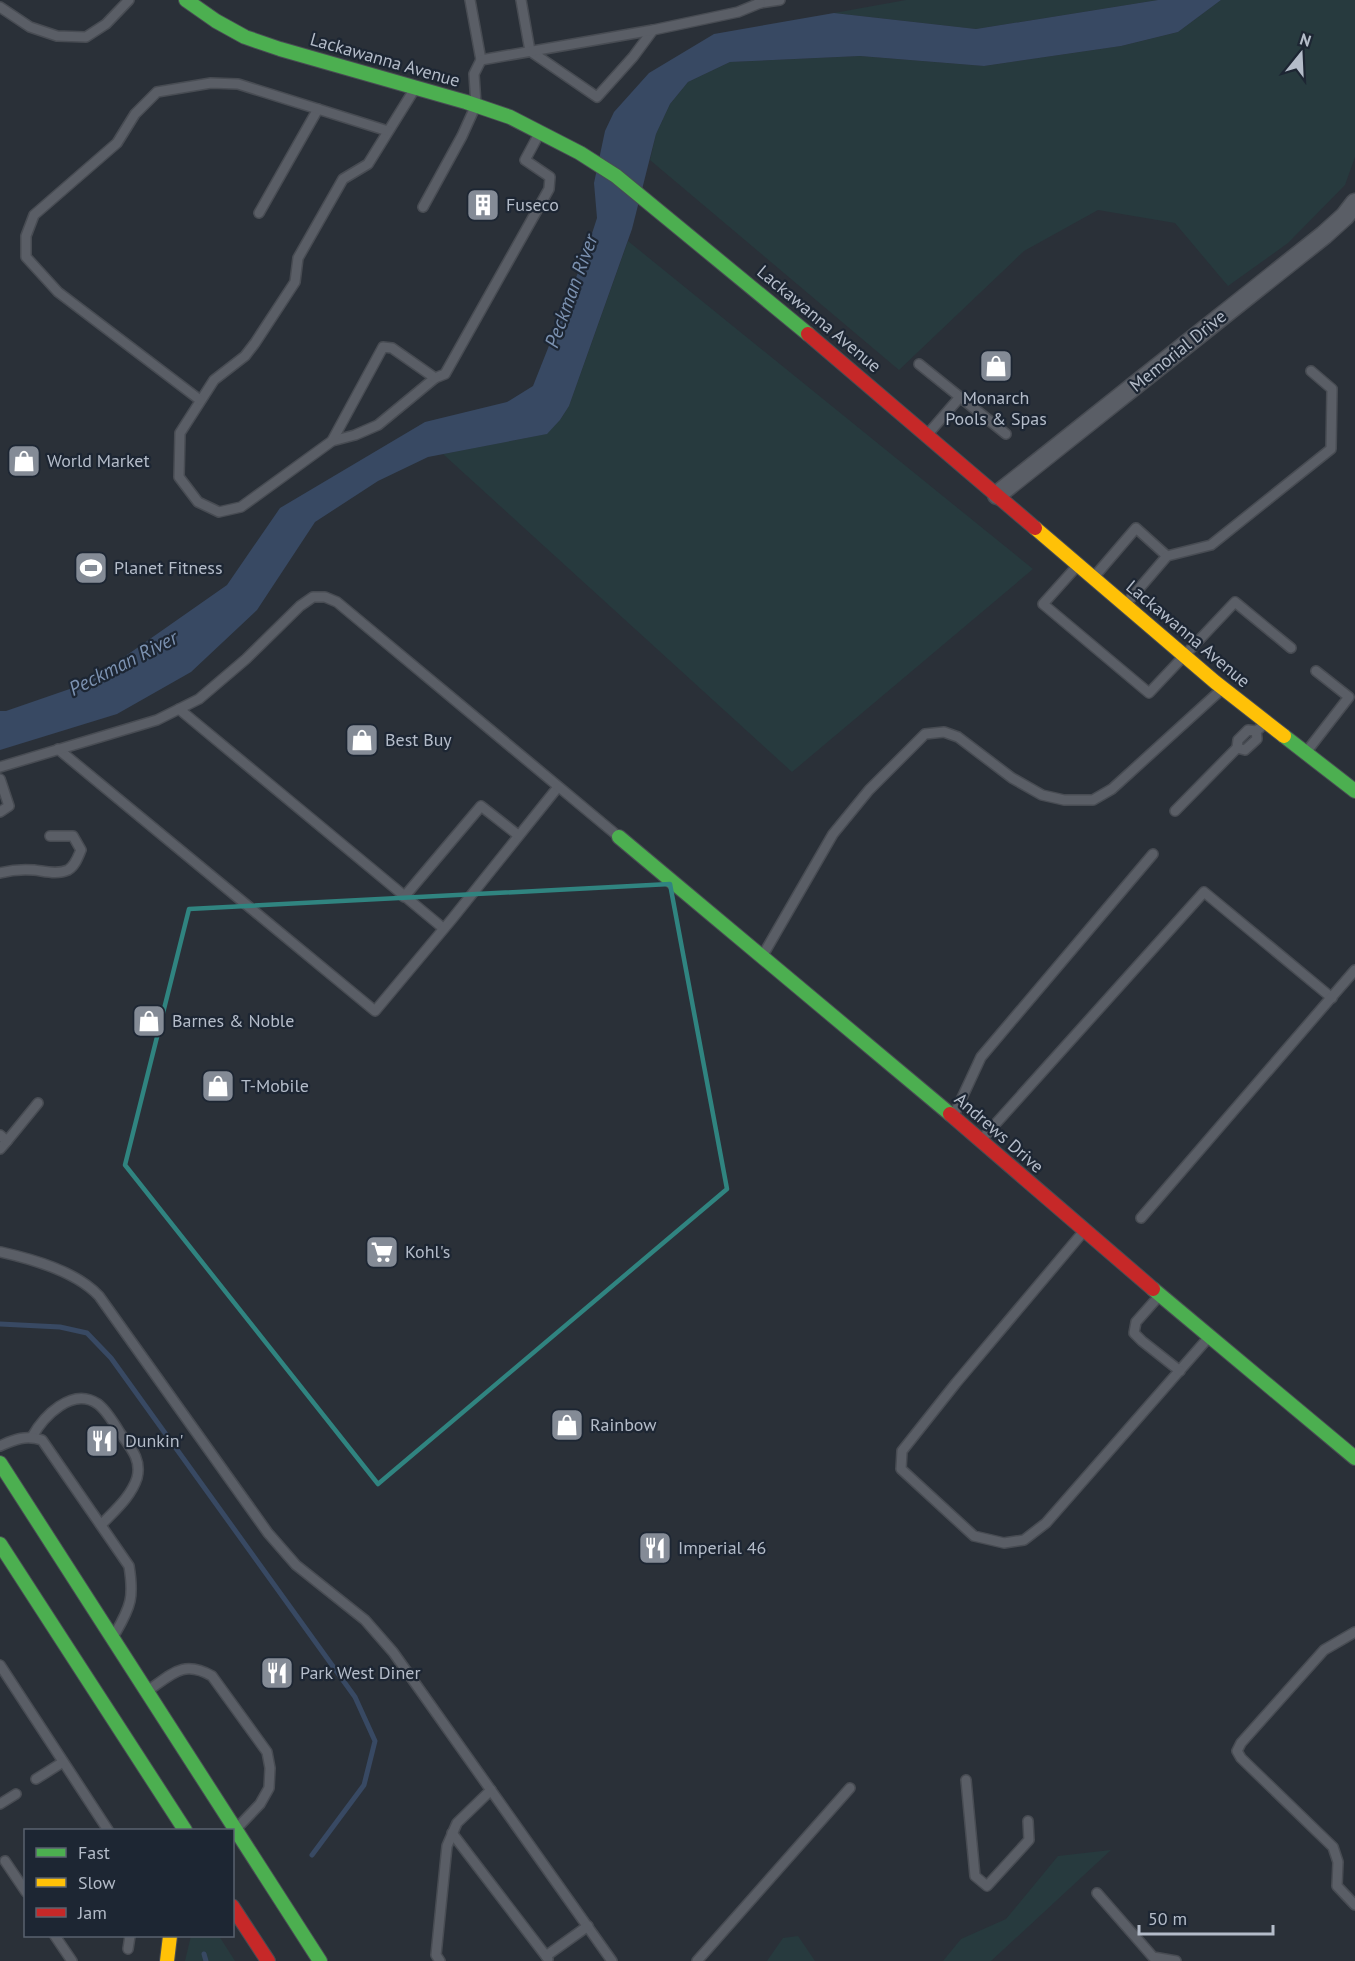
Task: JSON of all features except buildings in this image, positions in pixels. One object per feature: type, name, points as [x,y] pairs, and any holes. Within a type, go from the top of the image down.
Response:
[{"type":"main road","name":"Lackawanna Avenue","points":[[186,0],[216,21],[245,37],[510,117],[580,153],[616,176],[752,285],[1224,688],[1261,726],[1306,753],[1355,791]]},
{"type":"main road","name":"Andrews Drive","points":[[619,837],[981,1140],[1084,1231],[1355,1458]]},
{"type":"main road","points":[[0,1463],[320,1961]]},
{"type":"main road","points":[[0,1544],[13,1573],[136,1753],[184,1829]]},
{"type":"main road","points":[[136,1753],[148,1797]]},
{"type":"main road","points":[[234,1909],[268,1961]]},
{"type":"main road","points":[[167,1961],[170,1937]]},
{"type":"street","name":"Memorial Drive","points":[[997,495],[1324,235],[1345,216],[1355,203]]},
{"type":"lane","points":[[0,7],[30,27],[57,36],[86,37],[106,24],[129,0]]},
{"type":"lane","points":[[423,207],[462,136],[476,105],[474,74],[482,60],[470,0]]},
{"type":"lane","points":[[521,0],[530,51],[597,97],[633,57],[653,30]]},
{"type":"lane","points":[[482,60],[653,30],[738,12],[760,2],[780,0]]},
{"type":"lane","points":[[200,400],[58,292],[26,256],[27,236],[34,215],[117,143],[135,114],[157,92],[211,83],[238,84],[388,131]]},
{"type":"lane","points":[[416,88],[368,164],[343,179],[298,258],[295,282],[255,343],[245,356],[214,380],[180,433],[178,477],[198,502],[219,512],[241,507],[332,441],[356,435],[378,425],[435,378],[445,374],[549,189],[550,177],[525,160],[541,132]]},
{"type":"lane","points":[[259,213],[318,109]]},
{"type":"lane","points":[[332,441],[383,346],[392,348],[435,378]]},
{"type":"lane","points":[[919,364],[1006,434]]},
{"type":"lane","points":[[1125,605],[1167,556],[1211,545],[1331,449],[1332,389],[1311,371]]},
{"type":"lane","points":[[927,435],[960,397]]},
{"type":"lane","points":[[1093,578],[1136,528],[1167,556]]},
{"type":"lane","points":[[1078,565],[1043,604],[1149,693],[1235,602],[1291,648]]},
{"type":"lane","points":[[0,767],[158,720],[199,699],[246,659],[300,606],[313,597],[325,597],[337,602],[619,837]]},
{"type":"lane","points":[[1306,753],[1349,698],[1316,671]]},
{"type":"lane","points":[[762,957],[833,834],[869,790],[925,734],[944,732],[958,737],[1012,778],[1042,795],[1064,800],[1093,800],[1112,789],[1224,688]]},
{"type":"lane","points":[[178,709],[443,928]]},
{"type":"lane","points":[[1175,811],[1237,748],[1245,750],[1257,739],[1261,726]]},
{"type":"lane","points":[[58,748],[375,1011],[558,787]]},
{"type":"lane","points":[[0,778],[9,806],[0,812]]},
{"type":"lane","points":[[404,897],[481,806],[518,836]]},
{"type":"lane","points":[[0,873],[12,870],[34,870],[46,873],[67,870],[76,862],[81,850],[73,836],[50,836]]},
{"type":"lane","points":[[953,1117],[981,1058],[1153,854]]},
{"type":"lane","points":[[981,1140],[1204,892],[1332,998]]},
{"type":"lane","points":[[1141,1218],[1355,970]]},
{"type":"lane","points":[[2,1141],[38,1103]]},
{"type":"lane","points":[[1084,1231],[902,1451],[901,1469],[975,1536],[1004,1543],[1024,1540],[1046,1523],[1209,1337]]},
{"type":"lane","points":[[1,1252],[35,1260],[93,1289],[268,1533],[296,1565],[365,1620],[393,1652],[612,1961]]},
{"type":"lane","points":[[1160,1295],[1136,1322],[1134,1333],[1180,1371]]},
{"type":"lane","points":[[32,1437],[46,1416],[76,1399],[87,1399],[97,1403],[105,1411],[136,1456],[139,1465],[133,1488],[101,1525]]},
{"type":"lane","points":[[0,1446],[14,1439],[32,1437],[42,1440],[129,1566],[132,1584],[130,1608],[112,1639]]},
{"type":"lane","points":[[1354,1634],[1324,1650],[1241,1743],[1237,1751],[1241,1758],[1333,1848],[1338,1862],[1337,1886],[1355,1905]]},
{"type":"lane","points":[[0,1665],[107,1829]]},
{"type":"lane","points":[[146,1692],[175,1672],[186,1668],[199,1669],[212,1676],[267,1752],[270,1768],[268,1788],[260,1804],[235,1830]]},
{"type":"lane","points":[[36,1779],[63,1762]]},
{"type":"lane","points":[[966,1780],[975,1876],[987,1886],[1029,1840],[1028,1821]]},
{"type":"lane","points":[[697,1961],[850,1788]]},
{"type":"lane","points":[[440,1961],[436,1954],[447,1846],[457,1823],[491,1790]]},
{"type":"lane","points":[[0,1804],[16,1794]]},
{"type":"lane","points":[[452,1833],[548,1959],[588,1926]]},
{"type":"lane","points":[[5,1861],[24,1889]]},
{"type":"lane","points":[[1097,1893],[1150,1959],[1176,1961]]},
{"type":"lane","points":[[56,1937],[72,1961]]},
{"type":"lane","points":[[128,1949],[130,1937]]},
{"type":"highlighted area","points":[[670,884],[727,1189],[378,1484],[125,1165],[189,909]]},
{"type":"green space","points":[[906,0],[1158,0],[976,29],[834,13]]},
{"type":"green space","points":[[1221,0],[1355,0],[1355,157],[1345,185],[1288,243],[1228,286],[1175,223],[1098,210],[1024,251],[899,370],[650,160],[656,134],[670,104],[688,82],[730,62],[860,56],[984,66],[1121,46],[1178,32]]},
{"type":"green space","points":[[628,241],[1033,569],[792,772],[443,454],[546,434],[560,420],[569,406]]},
{"type":"green space","points":[[1111,1850],[991,1961],[943,1961],[961,1939],[1006,1919],[1058,1856]]},
{"type":"green space","points":[[798,1936],[815,1961],[767,1961],[783,1938]]},
{"type":"green space","points":[[191,1937],[220,1937],[235,1961],[185,1961]]},
{"type":"water","name":"Peckman River","points":[[1158,0],[1221,0],[1178,32],[1121,46],[984,66],[860,56],[730,62],[688,82],[670,104],[656,134],[632,229],[569,406],[547,434],[428,457],[378,481],[315,522],[257,610],[191,672],[117,714],[0,750],[0,711],[6,711],[87,683],[227,585],[280,508],[425,422],[507,402],[533,386],[585,255],[597,218],[594,183],[605,131],[614,112],[649,73],[714,34],[834,13],[976,29]]},
{"type":"waterway","points":[[0,1324],[60,1327],[87,1333],[111,1358],[355,1697],[375,1741],[364,1785],[312,1855]]},
{"type":"waterway","points":[[204,1954],[206,1961]]},
{"type":"traffic: fast","points":[[186,0],[216,21],[245,37],[510,117],[580,153],[616,176],[808,334]]},
{"type":"traffic: fast","points":[[1284,736],[1355,791]]},
{"type":"traffic: fast","points":[[619,837],[950,1114]]},
{"type":"traffic: fast","points":[[1153,1289],[1355,1458]]},
{"type":"traffic: fast","points":[[0,1463],[320,1961]]},
{"type":"traffic: fast","points":[[0,1544],[184,1829]]},
{"type":"traffic: slow","points":[[1035,528],[1215,682],[1284,736]]},
{"type":"traffic: slow","points":[[167,1961],[170,1937]]},
{"type":"traffic: jam","points":[[808,334],[1035,528]]},
{"type":"traffic: jam","points":[[950,1114],[1153,1289]]},
{"type":"traffic: jam","points":[[234,1909],[268,1961]]},
{"type":"place","name":"Fuseco","points":[[483,205]]},
{"type":"place","name":"Monarch Pools & Spas","points":[[996,366]]},
{"type":"place","name":"World Market","points":[[24,461]]},
{"type":"place","name":"Planet Fitness","points":[[91,568]]},
{"type":"place","name":"Best Buy","points":[[362,740]]},
{"type":"place","name":"Barnes & Noble","points":[[149,1021]]},
{"type":"place","name":"T-Mobile","points":[[218,1086]]},
{"type":"place","name":"Kohl's","points":[[382,1252]]},
{"type":"place","name":"Rainbow","points":[[567,1425]]},
{"type":"place","name":"Dunkin'","points":[[102,1441]]},
{"type":"place","name":"Imperial 46","points":[[655,1548]]},
{"type":"place","name":"Park West Diner","points":[[277,1673]]}]
